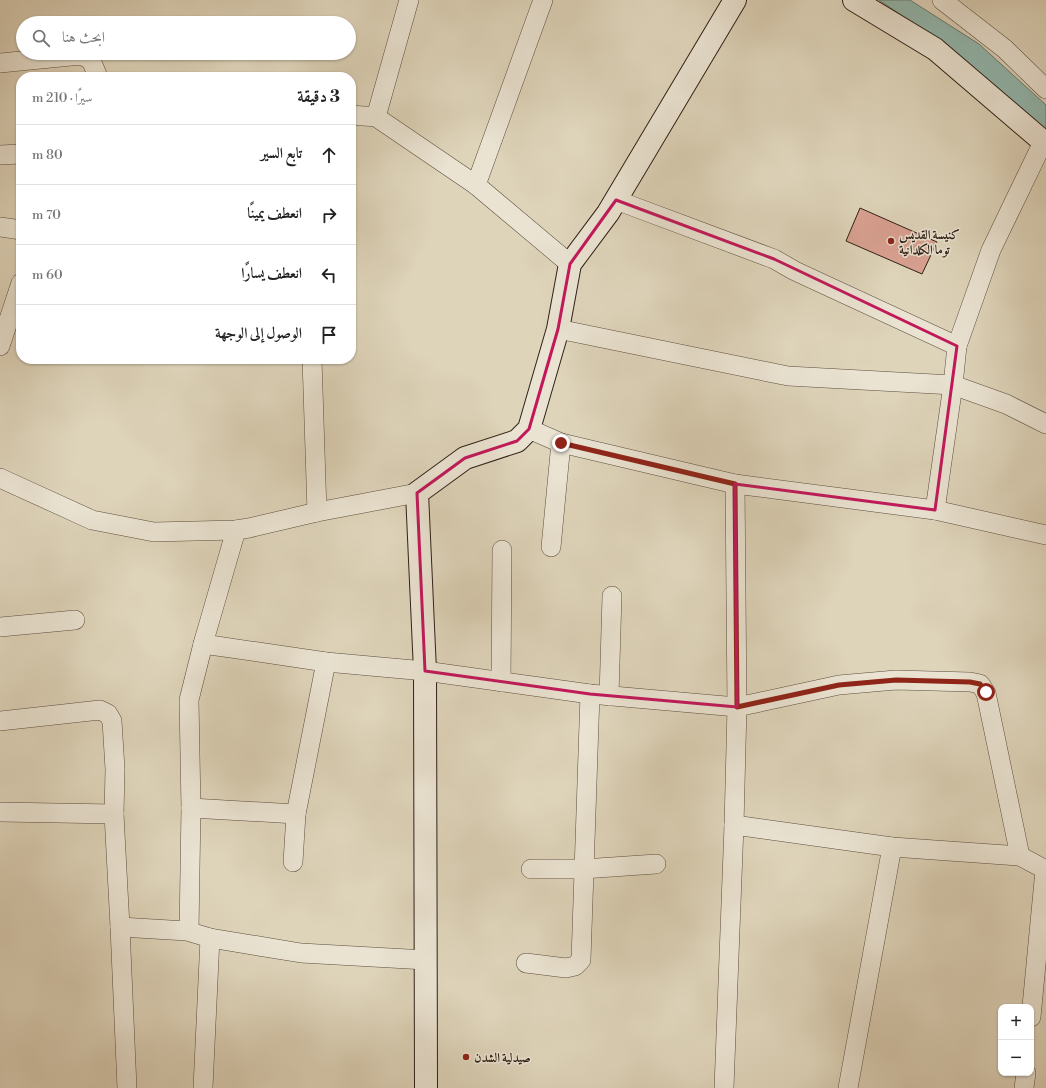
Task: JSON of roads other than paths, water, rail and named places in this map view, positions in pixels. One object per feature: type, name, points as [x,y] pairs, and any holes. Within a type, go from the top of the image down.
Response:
[{"type":"street","points":[[376,117],[409,0]]},
{"type":"street","points":[[476,185],[543,0]]},
{"type":"street","points":[[0,478],[92,520],[154,532],[236,530],[317,512],[417,493],[465,458],[517,441],[529,429],[558,329],[570,264],[608,213],[734,0]]},
{"type":"street","points":[[854,0],[935,49],[1045,143],[991,250],[957,346],[953,385],[935,510]]},
{"type":"street","points":[[942,0],[1005,49],[1046,89]]},
{"type":"street","points":[[0,63],[30,60]]},
{"type":"street","points":[[91,60],[96,72]]},
{"type":"street","points":[[356,115],[376,117],[476,185],[570,264]]},
{"type":"street","points":[[0,155],[16,154]]},
{"type":"street","points":[[616,200],[774,258],[795,270],[957,346]]},
{"type":"street","points":[[0,227],[16,229]]},
{"type":"street","points":[[0,346],[16,298]]},
{"type":"street","points":[[558,329],[788,376],[953,385],[1006,404],[1046,424]]},
{"type":"street","points":[[312,364],[317,512]]},
{"type":"street","points":[[529,429],[561,443],[735,484],[935,510],[1046,535]]},
{"type":"street","points":[[551,547],[561,443]]},
{"type":"street","points":[[724,1088],[737,707],[735,484]]},
{"type":"street","points":[[417,493],[425,671],[426,1088]]},
{"type":"street","points":[[189,931],[191,808],[189,700],[203,644],[236,530]]},
{"type":"street","points":[[501,682],[502,550]]},
{"type":"street","points":[[526,963],[566,968],[575,966],[580,960],[584,869],[599,695],[612,596]]},
{"type":"street","points":[[0,627],[75,620]]},
{"type":"street","points":[[203,644],[326,662],[425,671],[599,695],[737,707],[846,684],[896,680],[970,682],[980,684],[986,692],[1020,856]]},
{"type":"street","points":[[293,862],[296,814],[326,662]]},
{"type":"street","points":[[0,721],[100,710],[108,714],[112,721],[115,769],[114,814],[127,1088]]},
{"type":"street","points":[[191,808],[296,814]]},
{"type":"street","points":[[0,812],[114,814]]},
{"type":"street","points":[[734,825],[892,847],[1020,856],[1046,870],[1032,1004]]},
{"type":"street","points":[[848,1088],[892,847]]},
{"type":"street","points":[[531,869],[584,869],[656,864]]},
{"type":"street","points":[[120,927],[189,931],[210,938],[301,953],[426,960]]},
{"type":"street","points":[[203,1088],[210,938]]},
{"type":"street","points":[[1024,1088],[1026,1076]]},
{"type":"water","points":[[879,0],[910,0],[979,44],[1046,105],[1046,129],[999,96],[929,34]]},
{"type":"place","name":"كنيسة القديس توما الكلدانية","points":[[891,241]]},
{"type":"place","name":"صيدلية الشدن","points":[[466,1057]]}]
